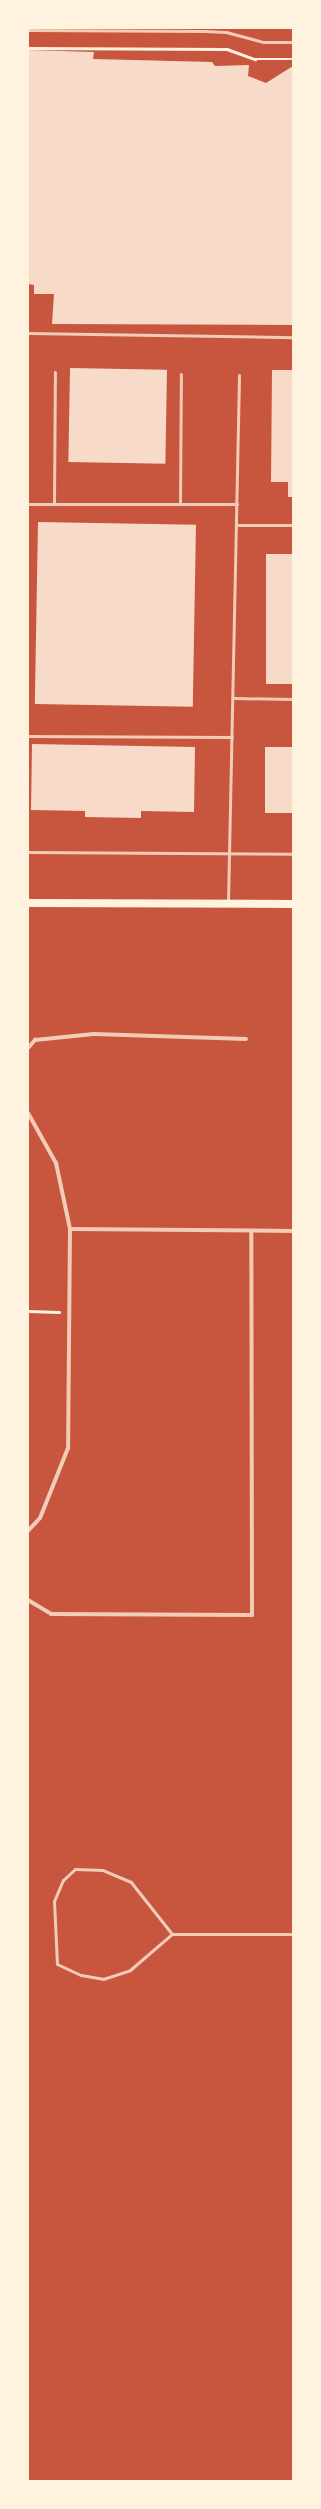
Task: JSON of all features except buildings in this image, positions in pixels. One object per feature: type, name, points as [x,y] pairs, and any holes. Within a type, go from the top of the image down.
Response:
[{"type":"main road","points":[[28,903],[293,904]]},
{"type":"street","points":[[28,1048],[35,1040],[94,1034],[246,1039]]},
{"type":"street","points":[[28,1113],[56,1163],[70,1229],[68,1448],[40,1518],[28,1531]]},
{"type":"street","points":[[70,1229],[293,1231]]},
{"type":"street","points":[[28,1600],[51,1614],[252,1615],[251,1231]]},
{"type":"lane","points":[[28,30],[205,31],[226,32],[264,42],[293,42]]},
{"type":"lane","points":[[28,333],[293,338]]},
{"type":"lane","points":[[54,504],[55,372]]},
{"type":"lane","points":[[180,504],[181,374]]},
{"type":"lane","points":[[228,904],[239,375]]},
{"type":"lane","points":[[28,504],[237,504]]},
{"type":"lane","points":[[236,525],[293,525]]},
{"type":"lane","points":[[233,698],[293,699]]},
{"type":"lane","points":[[28,736],[232,737]]},
{"type":"lane","points":[[28,852],[293,854]]},
{"type":"lane","points":[[172,1934],[131,1882],[116,1874],[89,1868],[76,1870],[63,1880],[54,1901],[57,1964],[81,1975],[103,1979],[130,1970],[172,1934],[293,1934]]},
{"type":"path","points":[[28,48],[227,49],[255,58],[293,59]]},
{"type":"path","points":[[28,1312],[70,1312]]}]
